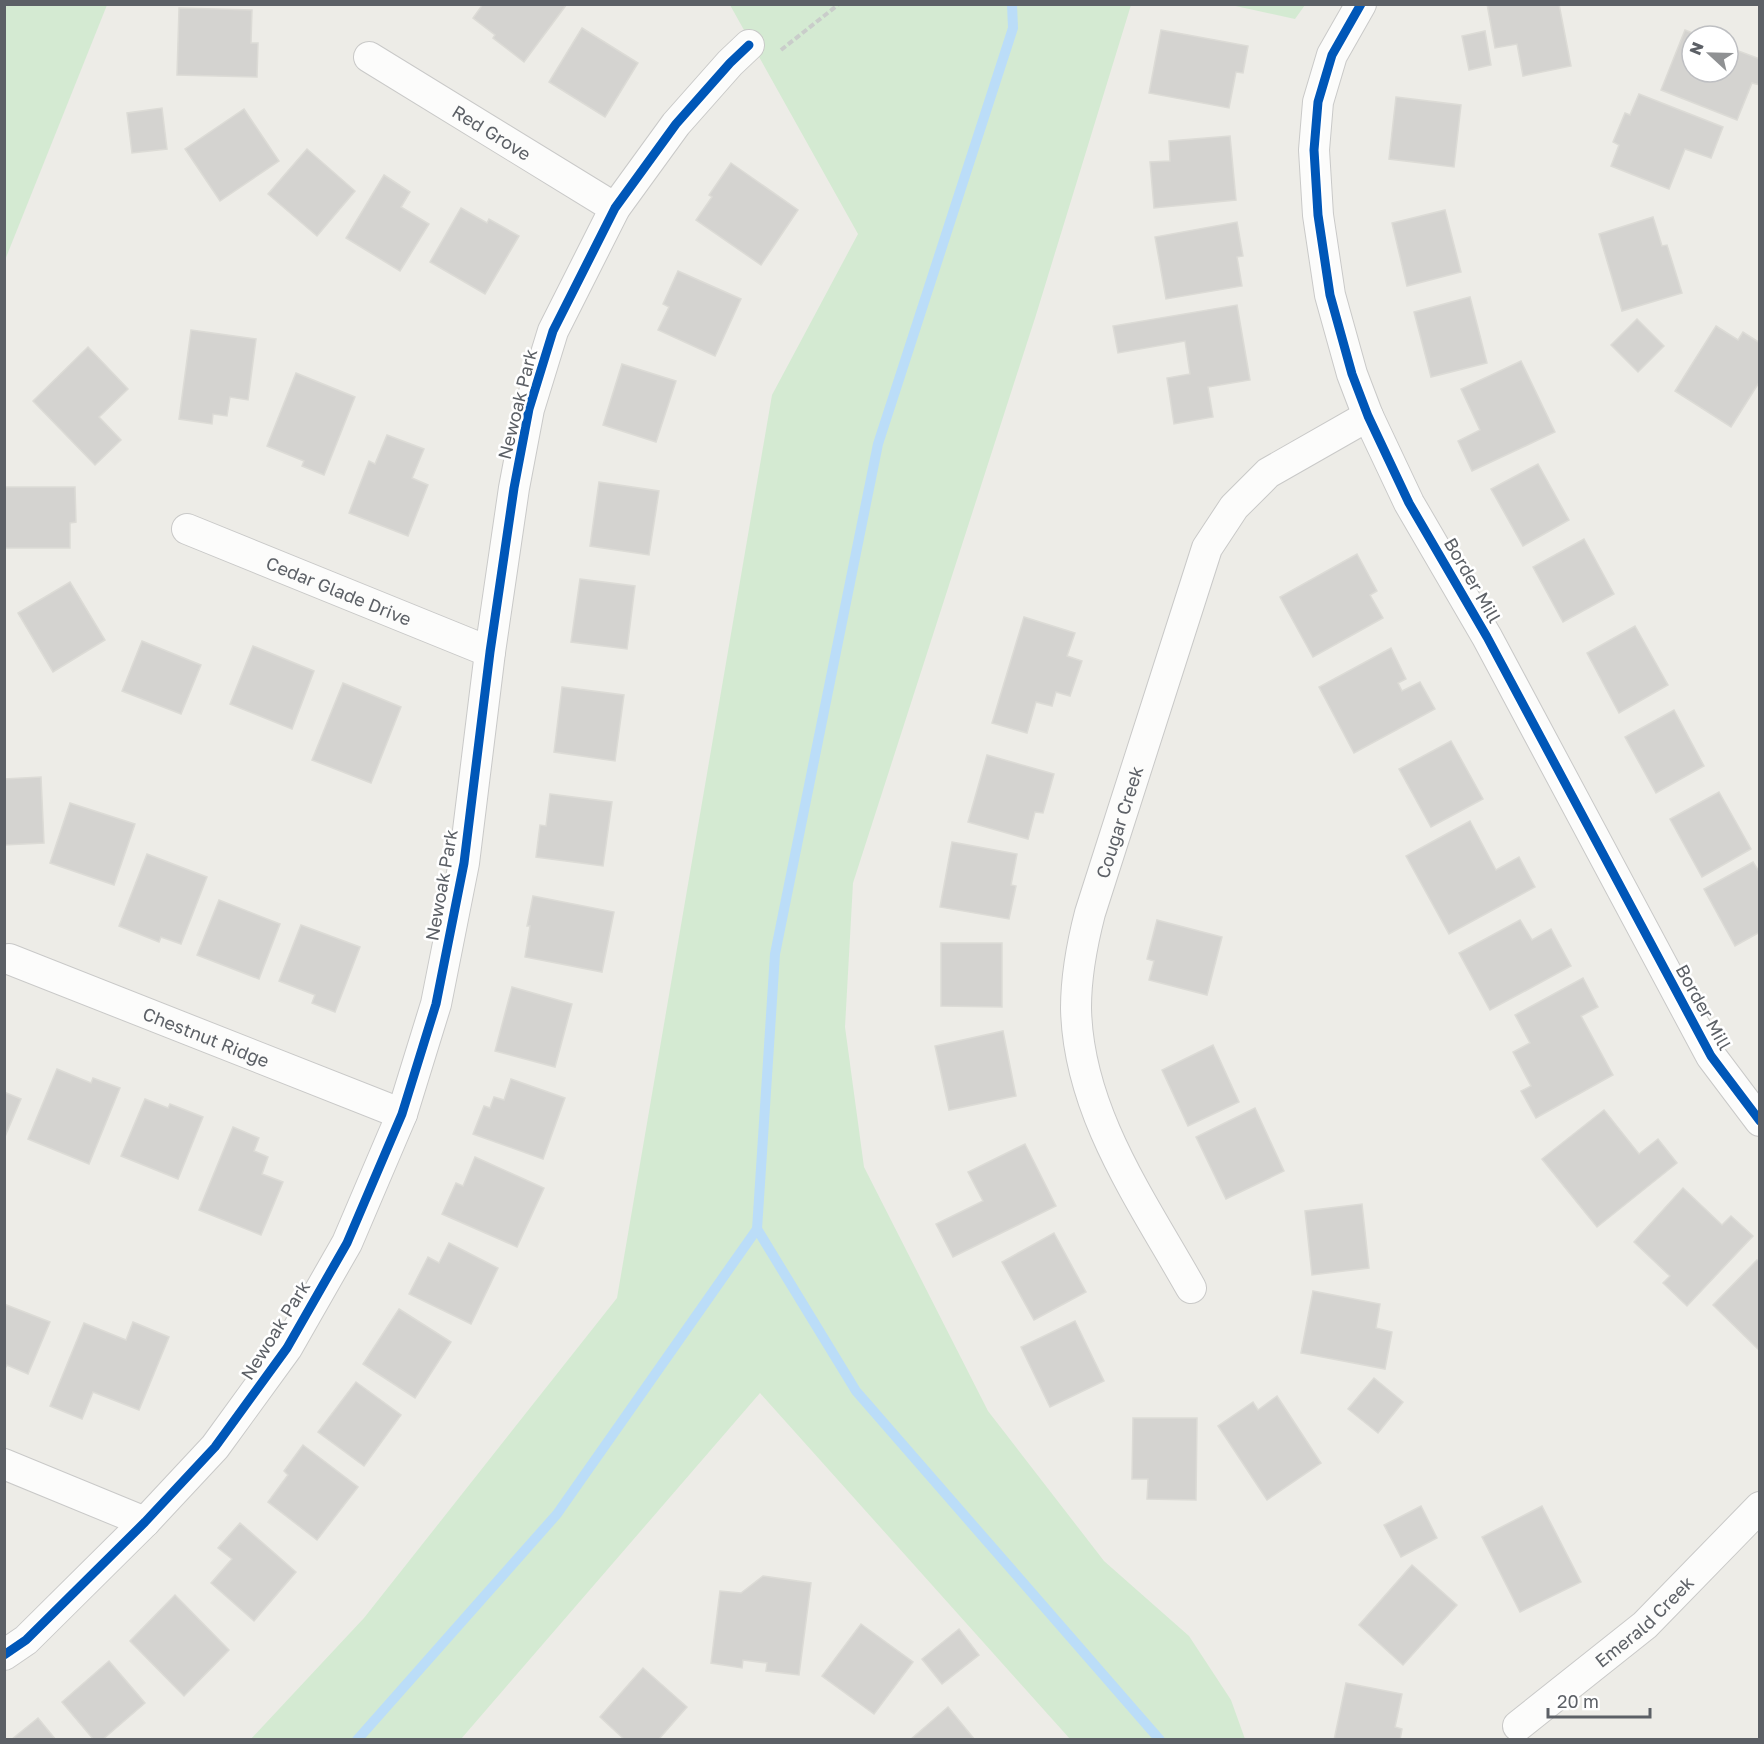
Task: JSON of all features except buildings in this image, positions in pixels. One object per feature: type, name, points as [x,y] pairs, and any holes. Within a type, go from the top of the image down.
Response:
[{"type":"street","name":"Border Mill","points":[[1358,9],[1332,55],[1318,102],[1314,150],[1318,215],[1330,296],[1352,374],[1368,416],[1409,502],[1487,637],[1711,1056],[1760,1121]]},
{"type":"street","name":"Newoak Park","points":[[4,1655],[26,1640],[145,1522],[215,1447],[287,1348],[347,1243],[402,1114],[436,1004],[464,862],[490,652],[514,488],[529,408],[553,331],[615,208],[676,124],[748,45]]},
{"type":"street","name":"Red Grove","points":[[369,57],[615,208]]},
{"type":"street","name":"Cougar Creek","points":[[1191,1288],[1111,1148],[1084,1073],[1076,1009],[1082,944],[1207,548],[1234,507],[1268,473],[1368,416]]},
{"type":"street","name":"Cedar Glade Drive","points":[[187,529],[490,652]]},
{"type":"street","name":"Chestnut Ridge","points":[[9,959],[402,1114]]},
{"type":"street","points":[[4,1464],[145,1522]]},
{"type":"street","name":"Emerald Creek","points":[[1518,1726],[1645,1625],[1760,1507]]},
{"type":"path","points":[[748,45],[768,60],[839,4]]},
{"type":"green space","points":[[4,5],[107,5],[5,260]]},
{"type":"green space","points":[[730,5],[1131,5],[1036,315],[853,883],[845,1027],[864,1167],[988,1411],[1104,1561],[1189,1636],[1231,1700],[1245,1739],[1070,1739],[760,1393],[461,1739],[250,1740],[364,1618],[617,1298],[772,395],[858,234]]},
{"type":"green space","points":[[1231,5],[1305,5],[1295,19]]},
{"type":"waterway","points":[[1012,4],[1013,28],[878,444],[775,954],[757,1229],[856,1391],[1160,1740]]},
{"type":"waterway","points":[[357,1740],[557,1514],[757,1229]]},
{"type":"cycle path","points":[[1361,4],[1332,55],[1318,102],[1314,150],[1318,215],[1330,295],[1352,374],[1368,416],[1409,503],[1487,637],[1711,1056],[1760,1121]]},
{"type":"cycle path","points":[[4,1655],[26,1640],[145,1522],[215,1447],[287,1348],[347,1243],[402,1114],[436,1004],[464,863],[490,652],[514,488],[529,409],[553,331],[615,208],[676,124],[749,45]]}]
